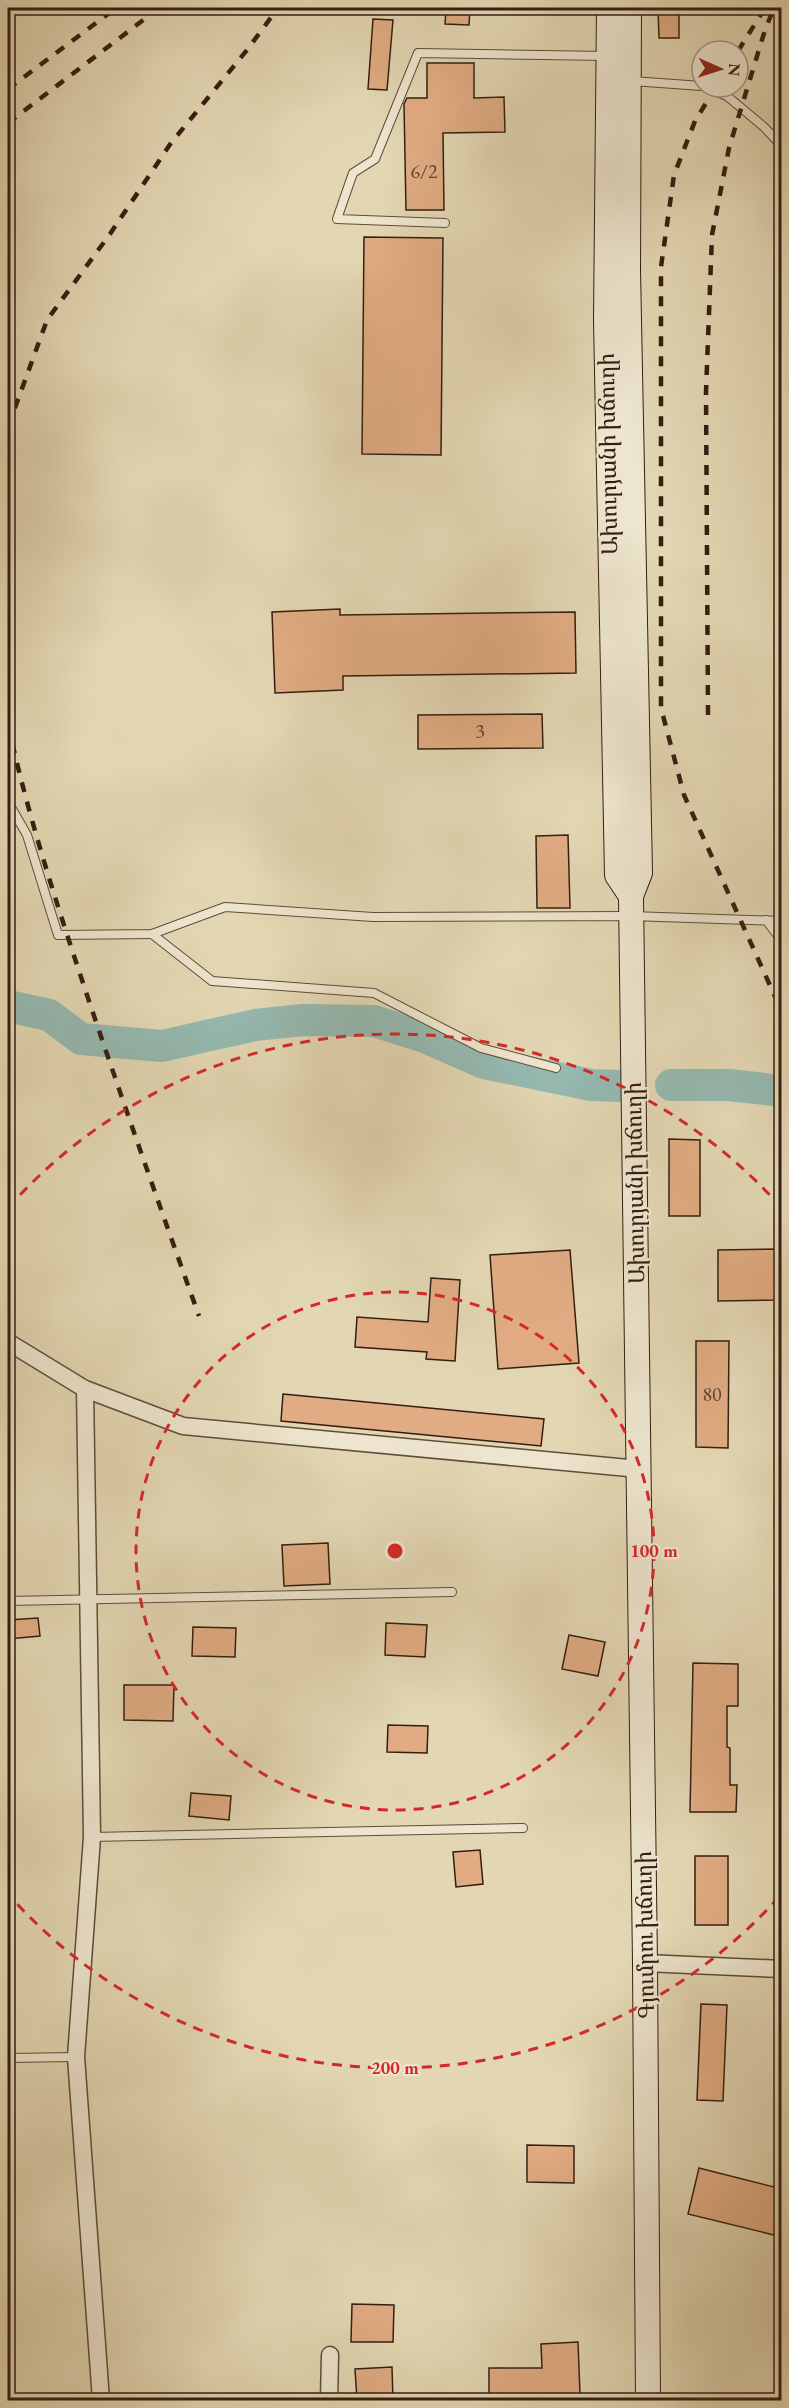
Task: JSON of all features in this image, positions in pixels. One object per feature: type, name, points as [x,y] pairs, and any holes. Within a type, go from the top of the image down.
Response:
[{"type":"main road","name":"Ախուրյանի խճուղի","points":[[609,8],[606,320],[617,875],[631,906]]},
{"type":"main road","name":"Ախուրյանի խճուղի","points":[[629,8],[628,270],[640,873],[631,906],[639,1469]]},
{"type":"main road","name":"Գյումրու խճուղի","points":[[639,1469],[648,2400]]},
{"type":"street","points":[[8,1342],[85,1389],[183,1426],[639,1469]]},
{"type":"street","points":[[85,1389],[92,1837],[76,2057],[101,2400]]},
{"type":"street","points":[[645,1963],[782,1968]]},
{"type":"street","points":[[329,2400],[330,2355]]},
{"type":"lane","points":[[445,223],[337,219],[353,173],[375,159],[418,53],[608,56]]},
{"type":"lane","points":[[628,81],[690,85]]},
{"type":"lane","points":[[731,99],[764,127],[782,146]]},
{"type":"lane","points":[[8,802],[27,835],[58,935],[153,934],[225,907],[373,917],[631,906],[782,921]]},
{"type":"lane","points":[[766,920],[782,941]]},
{"type":"lane","points":[[153,934],[212,981],[374,993],[481,1048],[556,1068]]},
{"type":"lane","points":[[8,1601],[452,1592]]},
{"type":"lane","points":[[92,1837],[523,1828]]},
{"type":"lane","points":[[8,2058],[76,2057]]},
{"type":"building","points":[[446,8],[470,8],[469,25],[445,24]]},
{"type":"building","points":[[658,8],[679,8],[679,38],[659,38]]},
{"type":"building","points":[[373,19],[393,20],[387,90],[368,89]]},
{"type":"building","points":[[427,63],[474,63],[474,98],[504,97],[505,132],[443,133],[444,210],[406,210],[404,104],[407,98],[427,98]]},
{"type":"building","points":[[364,237],[443,238],[441,455],[362,454]]},
{"type":"building","points":[[340,609],[340,615],[575,612],[576,673],[343,676],[343,690],[275,693],[272,612]]},
{"type":"building","points":[[542,714],[543,748],[418,749],[418,715]]},
{"type":"building","points":[[568,835],[570,908],[537,908],[536,836]]},
{"type":"building","points":[[669,1139],[700,1140],[700,1216],[669,1216]]},
{"type":"building","points":[[782,1249],[782,1300],[718,1301],[718,1250]]},
{"type":"building","points":[[570,1250],[579,1363],[498,1369],[490,1255]]},
{"type":"building","points":[[431,1278],[460,1280],[455,1361],[426,1359],[427,1352],[355,1347],[357,1317],[428,1322]]},
{"type":"building","points":[[696,1341],[729,1341],[728,1448],[696,1447]]},
{"type":"building","points":[[283,1394],[544,1419],[541,1446],[281,1421]]},
{"type":"building","points":[[328,1543],[330,1584],[284,1586],[282,1545]]},
{"type":"building","points":[[38,1618],[40,1636],[8,1639],[8,1620]]},
{"type":"building","points":[[386,1623],[427,1625],[425,1657],[385,1655]]},
{"type":"building","points":[[193,1627],[236,1628],[235,1657],[192,1656]]},
{"type":"building","points":[[569,1635],[605,1642],[598,1676],[562,1669]]},
{"type":"building","points":[[693,1663],[738,1664],[738,1706],[727,1706],[730,1785],[737,1785],[736,1812],[690,1812]]},
{"type":"building","points":[[124,1685],[174,1685],[173,1721],[124,1720]]},
{"type":"building","points":[[388,1725],[428,1726],[427,1753],[387,1752]]},
{"type":"building","points":[[191,1793],[231,1796],[229,1820],[189,1816]]},
{"type":"building","points":[[480,1850],[483,1884],[456,1887],[453,1852]]},
{"type":"building","points":[[695,1856],[728,1856],[728,1925],[695,1925]]},
{"type":"building","points":[[701,2004],[727,2005],[723,2101],[697,2100]]},
{"type":"building","points":[[527,2145],[574,2146],[574,2183],[527,2182]]},
{"type":"building","points":[[699,2168],[782,2189],[782,2237],[688,2214]]},
{"type":"building","points":[[352,2304],[394,2305],[393,2342],[351,2342]]},
{"type":"building","points":[[578,2342],[580,2394],[489,2399],[489,2368],[542,2368],[541,2344]]},
{"type":"building","points":[[392,2367],[393,2400],[357,2400],[355,2369]]},
{"type":"waterway","points":[[8,1006],[49,1015],[81,1039],[162,1046],[255,1025],[303,1020],[374,1021],[425,1037],[484,1063],[591,1085],[620,1086]]},
{"type":"waterway","points":[[671,1085],[729,1085],[782,1091]]},
{"type":"railway","points":[[8,89],[116,8]]},
{"type":"railway","points":[[8,123],[159,8]]},
{"type":"railway","points":[[8,427],[47,320],[110,234],[171,143],[278,8]]},
{"type":"railway","points":[[746,39],[765,8]]},
{"type":"railway","points":[[708,715],[706,392],[712,235],[729,148],[765,30],[774,8]]},
{"type":"railway","points":[[709,99],[695,121],[674,175],[661,267],[661,708],[684,795],[782,1012]]},
{"type":"railway","points":[[8,724],[44,862],[88,998],[199,1316]]}]
